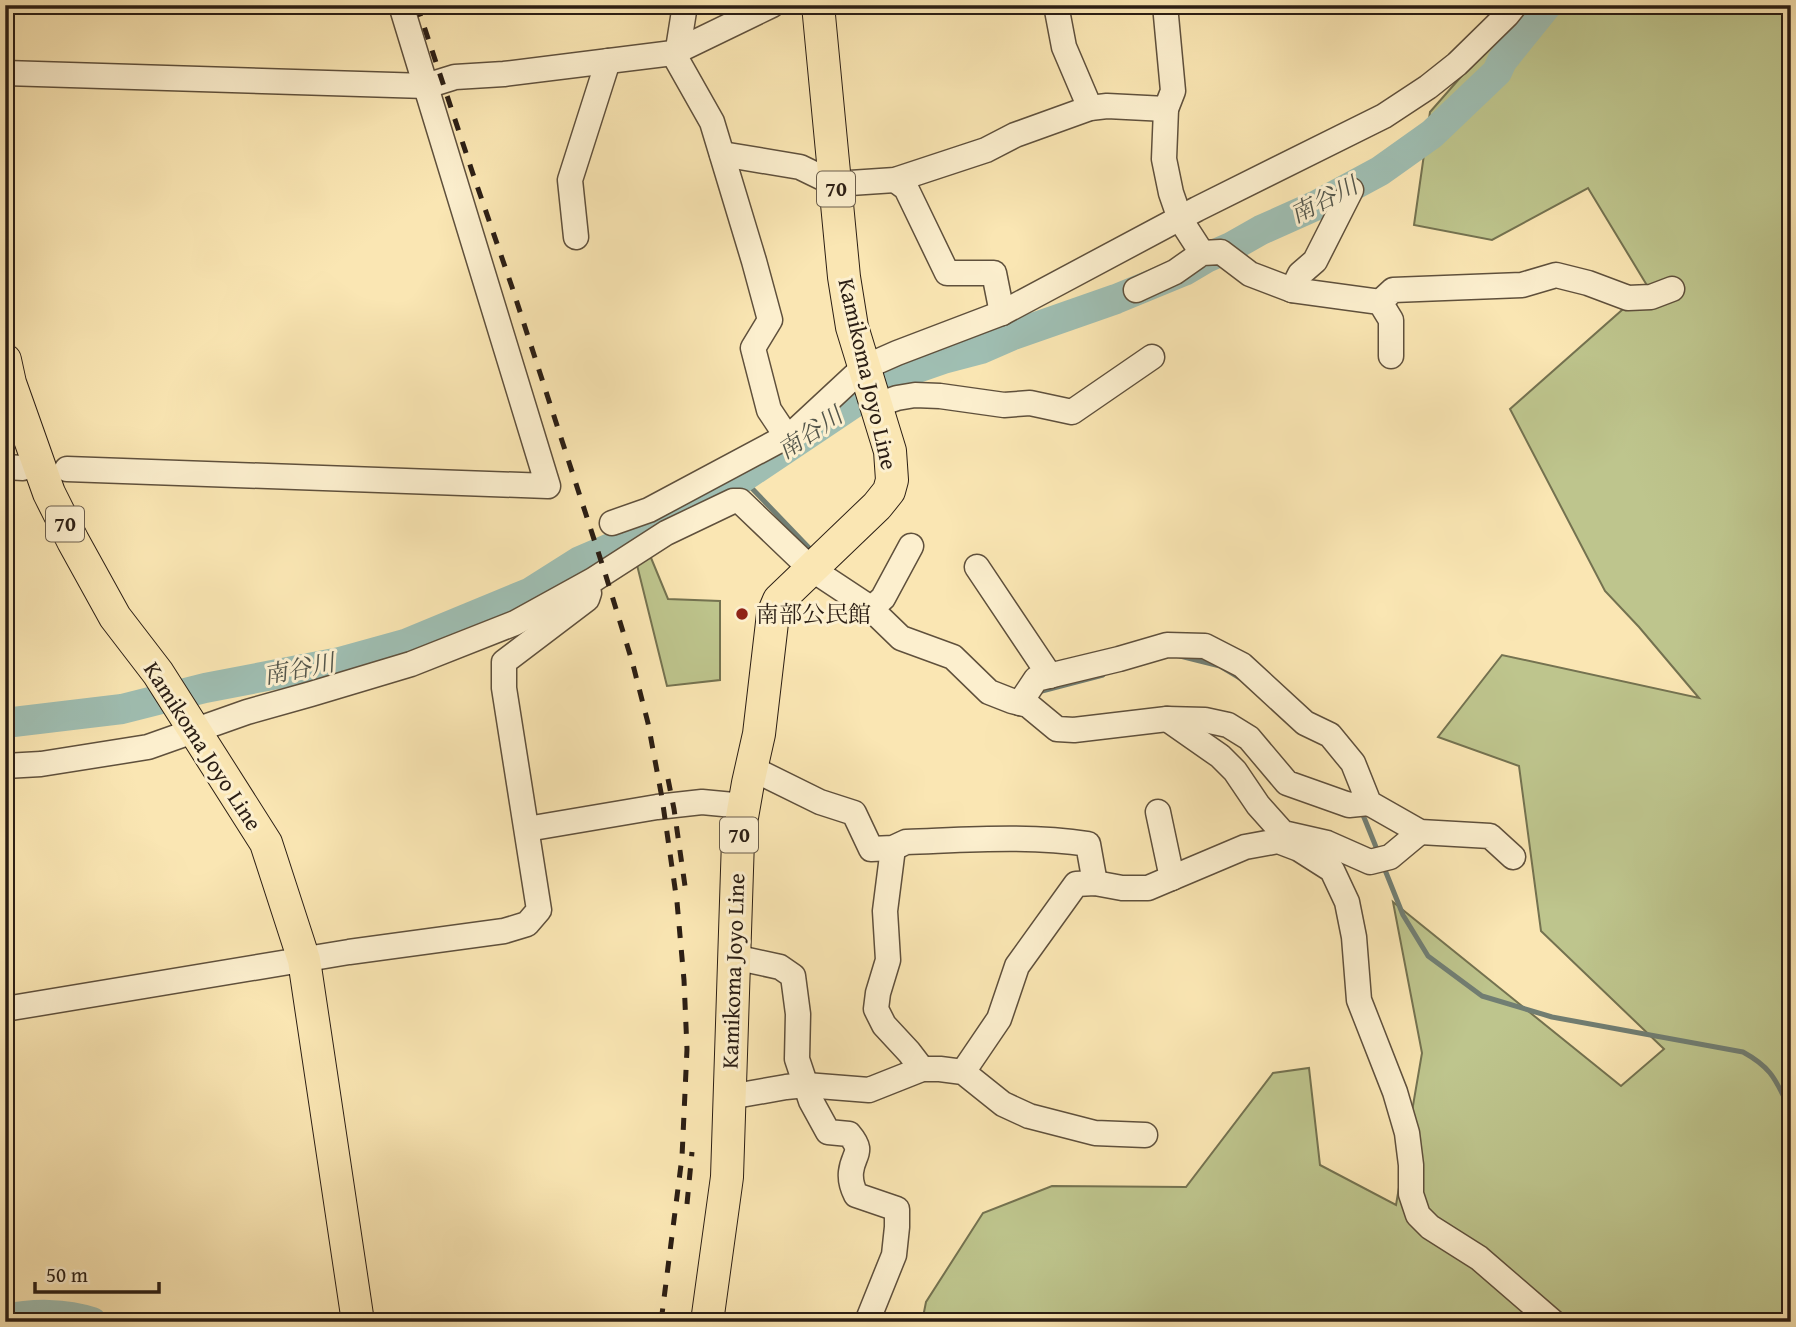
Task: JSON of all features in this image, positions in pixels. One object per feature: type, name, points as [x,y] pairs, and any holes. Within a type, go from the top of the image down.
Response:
[{"type":"main road","name":"Kamikoma Joyo Line","points":[[707,1322],[727,1177],[738,840],[759,734],[773,614],[779,600],[877,506],[889,491],[892,480],[890,451],[865,386],[844,277],[818,5]]},
{"type":"main road","name":"Kamikoma Joyo Line","points":[[5,360],[10,383],[49,493],[115,617],[158,673],[265,843],[304,960],[358,1322]]},
{"type":"street","points":[[67,469],[548,486],[401,5]]},
{"type":"street","points":[[685,5],[675,51],[712,122],[754,261],[770,320],[753,348],[769,410],[781,428]]},
{"type":"street","points":[[5,73],[426,86],[456,77],[504,74],[675,51],[772,5]]},
{"type":"street","points":[[1056,5],[1064,47],[1090,107]]},
{"type":"street","points":[[1165,5],[1173,91],[1167,109],[1164,159],[1180,219],[1202,253]]},
{"type":"street","points":[[612,523],[649,510],[793,433],[865,386],[897,353],[1002,313],[1384,116],[1457,64],[1515,5]]},
{"type":"street","points":[[576,237],[570,180],[608,61]]},
{"type":"street","points":[[722,155],[800,167],[835,184],[895,180],[986,150],[1014,135],[1090,107],[1167,109]]},
{"type":"street","points":[[895,180],[906,188],[947,273],[995,273],[1002,313]]},
{"type":"street","points":[[1292,290],[1300,274],[1315,261],[1352,190]]},
{"type":"street","points":[[1136,290],[1175,272],[1202,253],[1221,252],[1250,274],[1292,290],[1380,302]]},
{"type":"street","points":[[1380,302],[1393,290],[1522,285],[1556,275],[1588,283],[1628,298],[1651,297],[1672,289]]},
{"type":"street","points":[[1380,302],[1391,320],[1391,356]]},
{"type":"street","points":[[702,461],[719,458],[760,441],[826,394],[865,386],[897,398],[927,395],[1004,405],[1030,402],[1072,412],[1152,357]]},
{"type":"street","points":[[5,766],[41,764],[148,747],[191,723],[247,712],[411,664],[515,624],[593,580],[666,533],[740,500],[810,568],[871,609],[901,638],[953,657],[989,692],[1028,705],[1057,729],[1074,730],[1167,719],[1205,720],[1228,725],[1249,738],[1287,783],[1349,805],[1369,803],[1420,832],[1490,836],[1513,858]]},
{"type":"street","points":[[871,609],[883,597],[911,546]]},
{"type":"street","points":[[977,567],[1050,676]]},
{"type":"street","points":[[5,1009],[349,952],[504,931],[527,924],[539,910],[504,688],[504,662],[587,599],[593,580]]},
{"type":"street","points":[[1020,703],[1036,679],[1167,645],[1205,646],[1242,665],[1305,723],[1331,735],[1353,763],[1369,803]]},
{"type":"street","points":[[1167,719],[1220,755],[1288,839],[1332,870],[1347,902],[1354,937],[1359,1000],[1404,1122],[1411,1166],[1411,1194],[1418,1215],[1430,1227],[1479,1258],[1553,1322]]},
{"type":"street","points":[[751,768],[820,803],[854,813],[871,849],[893,848],[906,842],[999,839],[1088,844],[1095,883]]},
{"type":"street","points":[[527,829],[657,807],[702,803],[744,806]]},
{"type":"street","points":[[1158,812],[1172,878]]},
{"type":"street","points":[[963,1072],[999,1019],[1017,966],[1076,884],[1148,888],[1245,847],[1288,839],[1327,842],[1370,862],[1390,858],[1420,832]]},
{"type":"street","points":[[893,848],[885,911],[888,960],[876,1009],[884,1025],[922,1069]]},
{"type":"street","points":[[734,957],[780,967],[793,976],[798,1014],[797,1059],[811,1101],[828,1132],[849,1134],[856,1142],[858,1154],[851,1169],[851,1184],[856,1195],[897,1209],[894,1255],[867,1322]]},
{"type":"street","points":[[729,1097],[806,1085],[869,1090],[922,1069],[940,1069],[963,1072],[1003,1104],[1029,1116],[1095,1133],[1145,1135]]},
{"type":"green space","points":[[1524,5],[1791,5],[1791,1322],[922,1322],[926,1302],[983,1213],[1052,1186],[1186,1187],[1273,1073],[1309,1068],[1320,1165],[1396,1205],[1422,1053],[1393,902],[1621,1086],[1664,1049],[1541,931],[1519,766],[1438,737],[1502,655],[1699,698],[1605,591],[1510,409],[1648,287],[1588,188],[1492,240],[1414,225],[1430,112]]},
{"type":"green space","points":[[649,553],[668,599],[720,601],[720,680],[667,686],[636,561]]},
{"type":"waterway","name":"南谷川","points":[[5,723],[122,709],[205,688],[340,662],[405,644],[531,592],[580,561],[615,546],[742,478],[894,376],[981,349],[1184,271],[1380,171],[1432,134],[1497,72],[1502,61],[1547,5]]},
{"type":"waterway","points":[[742,478],[813,552]]},
{"type":"waterway","points":[[1180,656],[1220,666],[1240,678]]},
{"type":"waterway","points":[[1038,692],[1103,675]]},
{"type":"waterway","points":[[1361,810],[1378,852]]},
{"type":"waterway","points":[[1383,865],[1403,915],[1428,956],[1482,996],[1552,1017],[1743,1052],[1768,1070],[1791,1111]]},
{"type":"waterway","points":[[5,1319],[49,1315],[92,1322]]},
{"type":"railway","points":[[417,5],[605,573],[648,723],[662,798],[677,902],[687,1049],[682,1157],[661,1322]]},
{"type":"railway","points":[[668,779],[685,886]]},
{"type":"railway","points":[[687,1204],[692,1152]]},
{"type":"place","name":"南部公民館","points":[[742,614]]}]
